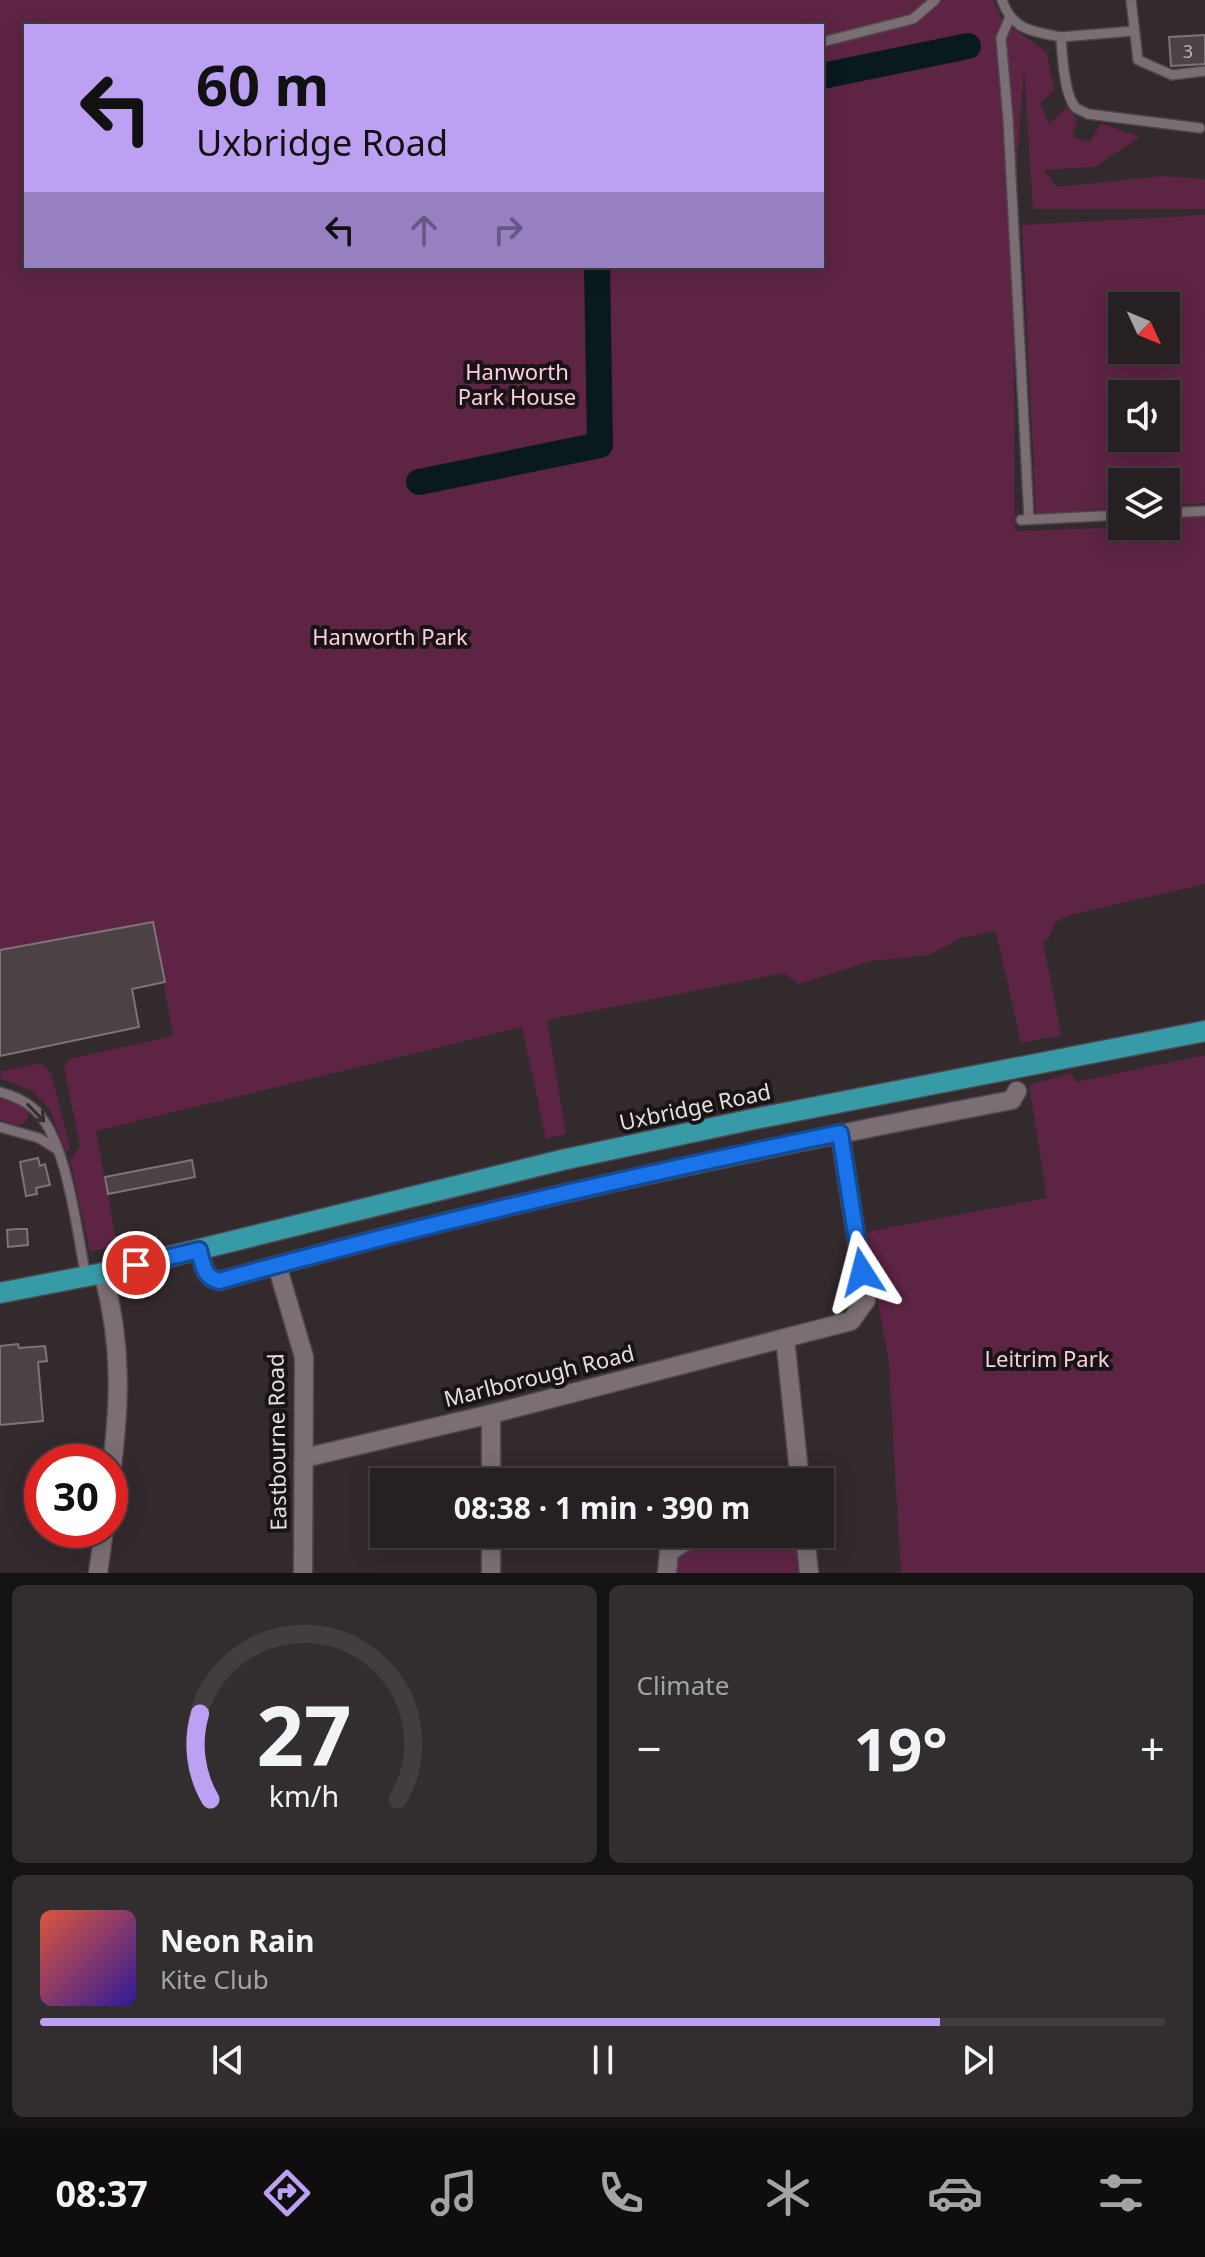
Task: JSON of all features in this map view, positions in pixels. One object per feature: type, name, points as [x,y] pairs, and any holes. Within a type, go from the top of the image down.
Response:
[{"type":"main road","name":"Uxbridge Road","points":[[0,1293],[94,1275],[562,1160],[754,1119],[1205,1031]]},
{"type":"street","points":[[199,1250],[205,1273],[219,1281],[633,1176],[1012,1100],[1017,1091]]},
{"type":"street","name":"Marlborough Road","points":[[304,1458],[491,1414],[851,1321],[866,1300],[840,1133]]},
{"type":"street","name":"Eastbourne Road","points":[[277,1265],[304,1357],[303,1573]]},
{"type":"street","points":[[94,1275],[115,1320],[119,1368],[119,1416],[115,1444]]},
{"type":"street","points":[[785,1338],[799,1468]]},
{"type":"street","points":[[491,1414],[491,1468]]},
{"type":"street","points":[[98,1573],[101,1548]]},
{"type":"street","points":[[491,1548],[491,1573]]},
{"type":"street","points":[[667,1573],[669,1552],[675,1548]]},
{"type":"street","points":[[806,1548],[809,1573]]},
{"type":"lane","points":[[824,41],[913,19],[935,0]]},
{"type":"lane","points":[[1002,0],[1010,17],[1026,31],[1061,37],[1134,31]]},
{"type":"lane","points":[[1131,0],[1138,60],[1172,75],[1205,71]]},
{"type":"lane","points":[[1010,17],[1001,38],[1011,160],[1025,520],[1108,516]]},
{"type":"lane","points":[[1061,37],[1070,98],[1077,108],[1088,114],[1200,128]]},
{"type":"lane","points":[[1180,512],[1205,511]]},
{"type":"lane","points":[[0,1092],[34,1108],[48,1126],[63,1161],[94,1275]]},
{"type":"lane","points":[[0,1127],[39,1138],[58,1150]]},
{"type":"green space","name":"Hanworth Park","points":[[0,0],[993,0],[1002,20],[1047,53],[1054,90],[1040,103],[1049,124],[1067,107],[1077,119],[1072,137],[1090,142],[1101,123],[1140,137],[1095,167],[1044,170],[1057,187],[1162,176],[1205,179],[1205,209],[1033,209],[1024,69],[1013,215],[1015,531],[1108,528],[1108,540],[1180,540],[1180,517],[1205,514],[1205,884],[1074,914],[1056,921],[1048,939],[1043,940],[1061,1035],[1021,1043],[996,931],[961,938],[929,955],[871,961],[799,984],[784,973],[547,1020],[566,1134],[546,1139],[522,1027],[96,1131],[117,1245],[90,1252],[70,1160],[80,1146],[64,1068],[69,1059],[173,1036],[153,922],[0,950]]},
{"type":"green space","points":[[1205,215],[1205,503],[1180,505],[1180,468],[1108,468],[1108,509],[1036,514],[1022,225]]},
{"type":"green space","name":"Leitrim Park","points":[[1205,1055],[1205,1573],[901,1573],[889,1364],[866,1232],[1047,1198],[1029,1085],[1071,1073],[1076,1082]]},
{"type":"green space","points":[[44,1065],[51,1073],[70,1148],[66,1152],[50,1110],[32,1091],[0,1078],[1,1071]]},
{"type":"green space","points":[[0,1099],[22,1105],[28,1112],[27,1121],[18,1126],[0,1120]]},
{"type":"green space","points":[[689,1548],[800,1548],[803,1573],[675,1573],[676,1560]]},
{"type":"building","points":[[1205,35],[1205,64],[1171,66],[1169,37]]},
{"type":"building","points":[[153,922],[165,982],[132,989],[139,1027],[0,1056],[0,950]]},
{"type":"building","points":[[38,1158],[40,1166],[45,1164],[50,1185],[36,1188],[37,1194],[26,1196],[20,1162]]},
{"type":"building","points":[[192,1160],[195,1177],[108,1194],[105,1177]]},
{"type":"building","points":[[27,1229],[28,1245],[8,1247],[7,1230]]},
{"type":"building","points":[[18,1344],[19,1348],[45,1346],[47,1361],[38,1362],[43,1421],[0,1425],[0,1346]]},
{"type":"waterway","points":[[824,76],[968,46]]},
{"type":"waterway","points":[[419,482],[600,445],[597,268]]},
{"type":"route","points":[[136,1265],[199,1250],[205,1273],[219,1281],[429,1225],[633,1176],[840,1133],[862,1272]]},
{"type":"park label","name":"Hanworth Park House","points":[[517,384]]}]
